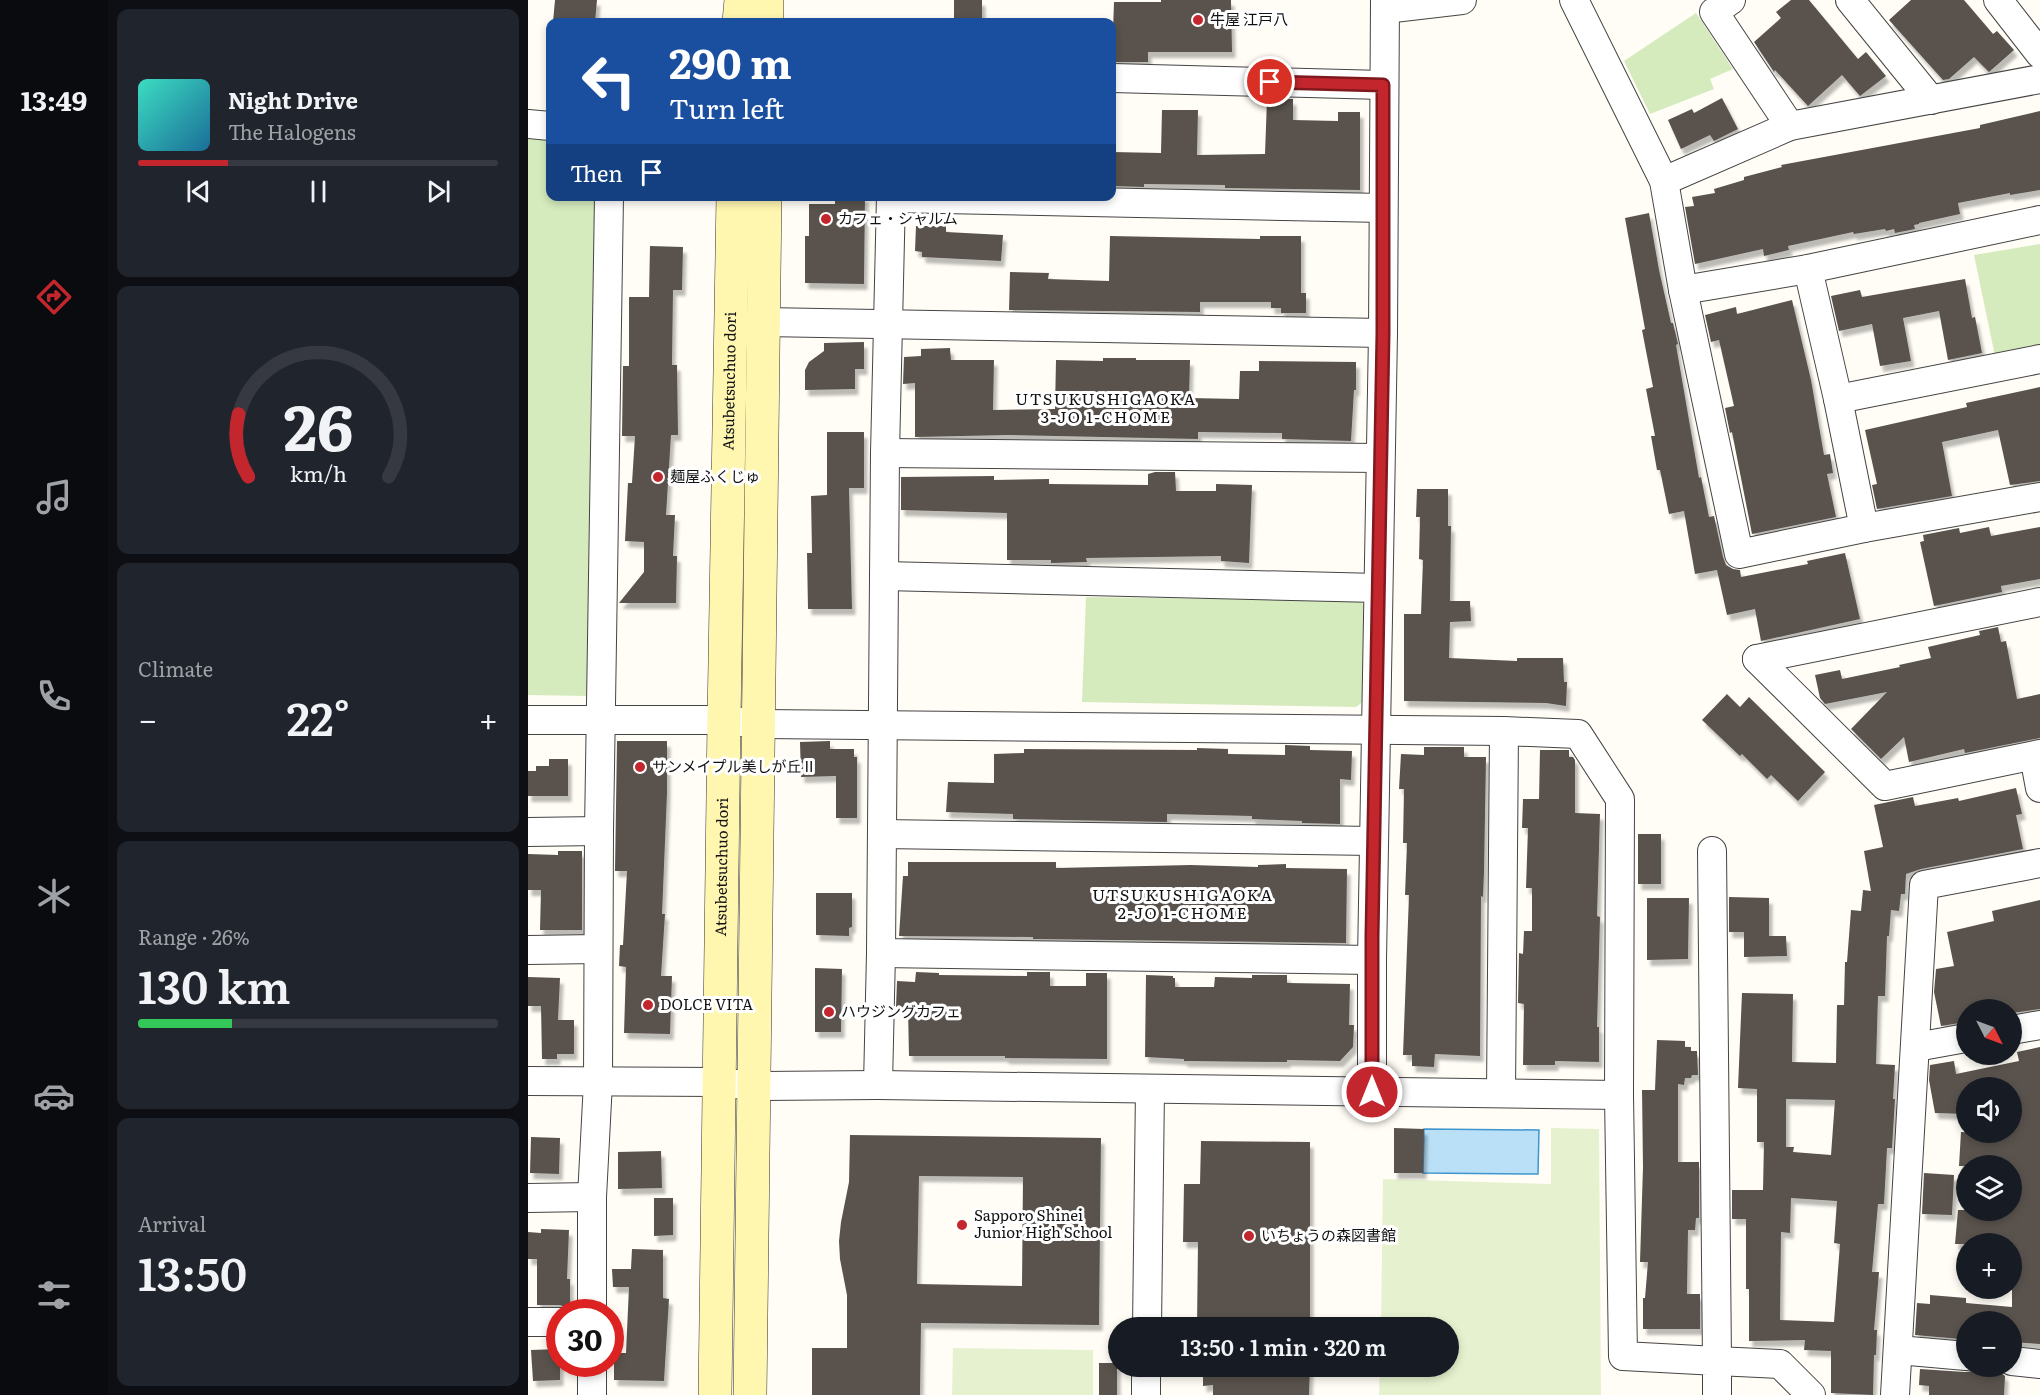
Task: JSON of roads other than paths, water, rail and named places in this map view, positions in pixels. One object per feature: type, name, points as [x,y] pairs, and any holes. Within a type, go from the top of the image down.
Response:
[{"type":"street","points":[[739,18],[741,0]]},
{"type":"street","points":[[767,0],[767,18]]},
{"type":"street","points":[[1372,1092],[1372,960],[1383,333],[1385,5],[1462,0]]},
{"type":"street","points":[[1574,0],[1664,181],[1683,290],[1739,554],[1864,528],[2040,497]]},
{"type":"street","points":[[1731,0],[1714,12],[1790,126]]},
{"type":"street","points":[[1850,0],[1931,100]]},
{"type":"street","points":[[1998,0],[2040,54]]},
{"type":"street","points":[[1116,78],[1383,85]]},
{"type":"street","points":[[1664,181],[1790,126],[2040,79]]},
{"type":"street","points":[[528,124],[546,126]]},
{"type":"street","points":[[592,1299],[592,1197],[598,1082],[600,721],[609,201]]},
{"type":"street","name":"Atsubetsuchuo dori","points":[[715,1395],[733,201]]},
{"type":"street","points":[[750,1395],[765,201]]},
{"type":"street","points":[[878,1085],[885,453],[891,201]]},
{"type":"street","points":[[1070,201],[1383,208]]},
{"type":"street","points":[[1683,290],[1808,269],[2040,220]]},
{"type":"street","points":[[1808,269],[1838,399],[1864,528]]},
{"type":"street","points":[[764,322],[1383,333]]},
{"type":"street","points":[[1838,399],[2040,358]]},
{"type":"street","points":[[885,453],[1380,458]]},
{"type":"street","points":[[884,576],[1378,588]]},
{"type":"street","points":[[2040,602],[1757,659],[1885,786],[2037,755],[2040,788]]},
{"type":"street","points":[[528,720],[724,720],[760,724],[1376,729],[1578,734],[1620,799],[1619,1095],[1623,1356],[1780,1364],[1811,1395]]},
{"type":"street","points":[[1501,1093],[1504,731]]},
{"type":"street","points":[[528,832],[599,831]]},
{"type":"street","points":[[882,834],[1374,841]]},
{"type":"street","points":[[1712,851],[1717,1395]]},
{"type":"street","points":[[1895,1395],[1924,885],[2040,863]]},
{"type":"street","points":[[528,950],[598,949]]},
{"type":"street","points":[[881,953],[1372,960]]},
{"type":"street","points":[[2022,1028],[2040,1025]]},
{"type":"street","points":[[1916,1047],[1956,1040]]},
{"type":"street","points":[[528,1082],[719,1082],[753,1086],[878,1085],[1619,1095]]},
{"type":"street","points":[[1147,1317],[1150,1089]]},
{"type":"street","points":[[528,1198],[592,1197]]},
{"type":"street","points":[[528,1322],[546,1322]]},
{"type":"street","points":[[1898,1350],[1956,1355]]},
{"type":"street","points":[[2022,1362],[2040,1364]]},
{"type":"street","points":[[592,1377],[592,1395]]},
{"type":"street","points":[[1146,1377],[1146,1395]]},
{"type":"water","points":[[1424,1129],[1539,1130],[1538,1174],[1423,1173]]},
{"type":"place","name":"牛屋 江戸八","points":[[1198,20]]},
{"type":"place","name":"カフェ・シャルム","points":[[826,219]]},
{"type":"place","name":"麺屋ふくじゅ","points":[[658,477]]},
{"type":"place","name":"サンメイプル美しが丘Ⅱ","points":[[640,767]]},
{"type":"place","name":"DOLCE VITA","points":[[648,1005]]},
{"type":"place","name":"ハウジングカフェ","points":[[829,1012]]},
{"type":"place","name":"Sapporo Shinei Junior High School","points":[[962,1225]]},
{"type":"place","name":"いちょうの森図書館","points":[[1249,1236]]},
{"type":"district","name":"UTSUKUSHIGAOKA 3-JO 1-CHOME","points":[[1106,408]]},
{"type":"district","name":"UTSUKUSHIGAOKA 2-JO 1-CHOME","points":[[1183,904]]}]
